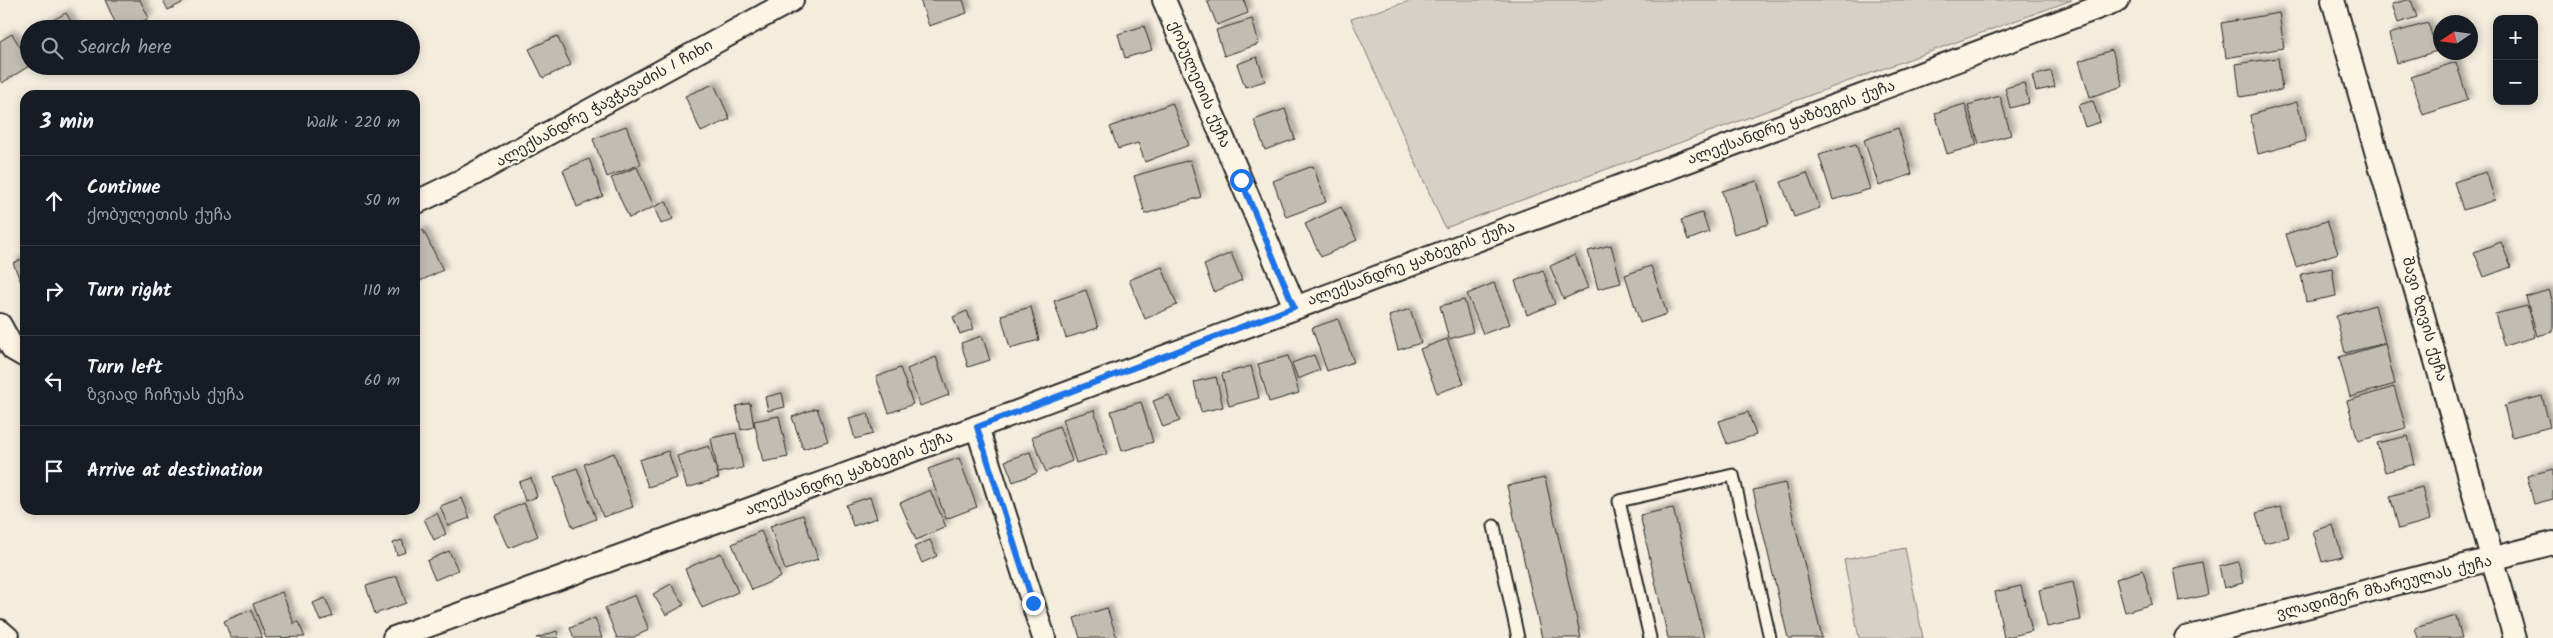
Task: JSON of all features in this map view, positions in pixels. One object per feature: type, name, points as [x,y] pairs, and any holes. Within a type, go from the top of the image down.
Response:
[{"type":"street","name":"ალექსანდრე ჭავჭავაძის I ჩიხი","points":[[420,201],[463,180],[792,0]]},
{"type":"street","name":"ქობულეთის ქუჩა","points":[[1164,0],[1294,307]]},
{"type":"street","name":"ალექსანდრე ყაზბეგის ქუჩა","points":[[394,638],[977,427],[2118,0]]},
{"type":"street","name":"შავი ზღვის ქუჩა","points":[[2333,0],[2516,638]]},
{"type":"street","points":[[0,325],[13,349],[20,353]]},
{"type":"street","points":[[977,427],[1044,638]]},
{"type":"street","name":"ვლადიმერ მზარეულას ქუჩა","points":[[2186,638],[2553,543]]},
{"type":"street","points":[[0,631],[8,638]]},
{"type":"lane","points":[[1650,638],[1619,501],[1733,475],[1770,638]]},
{"type":"lane","points":[[1494,526],[1518,638]]},
{"type":"shaded area","points":[[1413,0],[2072,0],[1445,228],[1351,19]]},
{"type":"shaded area","points":[[1905,548],[1923,638],[1859,638],[1844,560]]},
{"type":"building","points":[[105,0],[140,0],[149,18],[145,20],[114,20]]},
{"type":"building","points":[[163,0],[188,0],[168,10]]},
{"type":"building","points":[[920,0],[963,0],[967,13],[929,26]]},
{"type":"building","points":[[1207,0],[1244,0],[1248,13],[1217,25]]},
{"type":"building","points":[[2411,0],[2417,17],[2398,23],[2392,4]]},
{"type":"building","points":[[66,13],[70,20],[53,20]]},
{"type":"building","points":[[2279,13],[2284,48],[2226,58],[2221,23]]},
{"type":"building","points":[[1252,19],[1259,44],[1224,56],[1216,30]]},
{"type":"building","points":[[2428,23],[2433,39],[2433,52],[2397,63],[2389,34]]},
{"type":"building","points":[[1144,26],[1152,50],[1125,58],[1118,34]]},
{"type":"building","points":[[12,34],[20,47],[20,72],[2,83],[0,80],[0,41]]},
{"type":"building","points":[[557,36],[571,65],[543,78],[529,49]]},
{"type":"building","points":[[2112,50],[2123,86],[2090,97],[2079,61]]},
{"type":"building","points":[[1257,57],[1265,81],[1245,87],[1237,64]]},
{"type":"building","points":[[2278,58],[2282,90],[2240,97],[2236,64]]},
{"type":"building","points":[[2456,62],[2468,100],[2423,115],[2411,77]]},
{"type":"building","points":[[2051,71],[2055,87],[2036,91],[2032,76]]},
{"type":"building","points":[[2024,83],[2029,103],[2010,108],[2005,88]]},
{"type":"building","points":[[714,84],[730,119],[701,132],[685,96]]},
{"type":"building","points":[[2000,96],[2011,135],[1979,144],[1968,105]]},
{"type":"building","points":[[2093,101],[2100,122],[2085,127],[2078,105]]},
{"type":"building","points":[[2297,102],[2306,141],[2258,154],[2250,115]]},
{"type":"building","points":[[1172,103],[1189,145],[1145,162],[1138,143],[1118,149],[1110,127]]},
{"type":"building","points":[[1965,104],[1977,145],[1947,154],[1935,113]]},
{"type":"building","points":[[1285,109],[1295,139],[1265,150],[1254,120]]},
{"type":"building","points":[[626,126],[641,164],[607,177],[593,139]]},
{"type":"building","points":[[1898,128],[1912,174],[1879,186],[1864,140]]},
{"type":"building","points":[[1856,144],[1870,189],[1833,200],[1819,155]]},
{"type":"building","points":[[589,159],[603,196],[577,207],[563,170]]},
{"type":"building","points":[[1190,160],[1201,197],[1145,214],[1134,176]]},
{"type":"building","points":[[1313,166],[1326,202],[1286,217],[1273,181]]},
{"type":"building","points":[[637,167],[654,207],[629,218],[611,178]]},
{"type":"building","points":[[2486,172],[2495,200],[2463,210],[2454,182]]},
{"type":"building","points":[[1807,173],[1820,208],[1794,217],[1781,182]]},
{"type":"building","points":[[1757,181],[1769,224],[1734,234],[1722,191]]},
{"type":"building","points":[[666,201],[673,219],[661,224],[654,207]]},
{"type":"building","points":[[1341,207],[1357,240],[1321,257],[1305,224]]},
{"type":"building","points":[[1702,213],[1709,232],[1688,240],[1681,220]]},
{"type":"building","points":[[2327,221],[2338,253],[2296,267],[2286,234]]},
{"type":"building","points":[[423,230],[443,270],[420,281],[420,232]]},
{"type":"building","points":[[2501,242],[2511,267],[2484,277],[2474,252]]},
{"type":"building","points":[[1611,245],[1621,283],[1598,289],[1588,251]]},
{"type":"building","points":[[1231,253],[1242,280],[1214,292],[1204,265]]},
{"type":"building","points":[[1575,255],[1588,288],[1563,299],[1550,266]]},
{"type":"building","points":[[20,260],[20,280],[13,263]]},
{"type":"building","points":[[1651,266],[1667,314],[1640,323],[1625,275]]},
{"type":"building","points":[[1162,267],[1177,305],[1145,319],[1129,280]]},
{"type":"building","points":[[2332,268],[2336,296],[2306,302],[2301,274]]},
{"type":"building","points":[[1543,270],[1555,304],[1527,315],[1515,281]]},
{"type":"building","points":[[1494,283],[1510,324],[1483,334],[1467,294]]},
{"type":"building","points":[[1086,290],[1098,328],[1066,338],[1054,301]]},
{"type":"building","points":[[2549,290],[2553,303],[2553,332],[2537,336],[2526,297]]},
{"type":"building","points":[[1464,300],[1473,332],[1449,339],[1440,306]]},
{"type":"building","points":[[2375,305],[2385,343],[2345,353],[2336,316]]},
{"type":"building","points":[[2527,306],[2535,337],[2504,346],[2495,314]]},
{"type":"building","points":[[1031,307],[1039,340],[1010,348],[1001,315]]},
{"type":"building","points":[[1410,309],[1421,343],[1398,350],[1389,316]]},
{"type":"building","points":[[967,311],[974,329],[960,334],[953,317]]},
{"type":"building","points":[[1338,319],[1354,362],[1327,371],[1312,328]]},
{"type":"building","points":[[982,336],[990,360],[968,367],[961,343]]},
{"type":"building","points":[[1447,339],[1464,384],[1437,393],[1420,349]]},
{"type":"building","points":[[2385,344],[2395,384],[2350,397],[2339,357]]},
{"type":"building","points":[[1314,355],[1320,370],[1298,379],[1292,363]]},
{"type":"building","points":[[1288,356],[1299,393],[1269,402],[1258,364]]},
{"type":"building","points":[[936,357],[949,395],[920,406],[907,369]]},
{"type":"building","points":[[1251,366],[1259,398],[1229,406],[1222,374]]},
{"type":"building","points":[[900,368],[913,404],[889,413],[876,377]]},
{"type":"building","points":[[1216,377],[1223,407],[1201,412],[1194,382]]},
{"type":"building","points":[[2394,387],[2406,428],[2358,441],[2347,401]]},
{"type":"building","points":[[782,393],[785,407],[768,411],[765,397]]},
{"type":"building","points":[[1169,395],[1180,421],[1163,427],[1153,401]]},
{"type":"building","points":[[2542,396],[2550,427],[2512,437],[2504,406]]},
{"type":"building","points":[[1141,402],[1153,442],[1122,451],[1111,411]]},
{"type":"building","points":[[750,403],[754,427],[741,430],[736,406]]},
{"type":"building","points":[[817,408],[828,441],[803,449],[792,417]]},
{"type":"building","points":[[1094,410],[1107,454],[1076,463],[1063,419]]},
{"type":"building","points":[[1748,412],[1756,435],[1727,444],[1719,421]]},
{"type":"building","points":[[868,413],[873,434],[855,439],[849,418]]},
{"type":"building","points":[[779,416],[788,457],[763,462],[754,421]]},
{"type":"building","points":[[1059,426],[1072,461],[1046,472],[1032,437]]},
{"type":"building","points":[[736,433],[743,468],[718,473],[711,438]]},
{"type":"building","points":[[2408,436],[2415,464],[2385,472],[2377,443]]},
{"type":"building","points":[[709,446],[719,478],[687,488],[677,456]]},
{"type":"building","points":[[668,451],[677,478],[648,487],[639,460]]},
{"type":"building","points":[[1030,452],[1037,473],[1013,482],[1005,461]]},
{"type":"building","points":[[614,453],[633,507],[603,517],[584,464]]},
{"type":"building","points":[[959,458],[977,507],[946,519],[928,469]]},
{"type":"building","points":[[577,468],[596,519],[573,528],[554,477]]},
{"type":"building","points":[[2553,469],[2553,499],[2534,504],[2527,476]]},
{"type":"building","points":[[531,478],[537,497],[525,501],[519,482]]},
{"type":"building","points":[[1545,478],[1581,638],[1542,638],[1507,486]]},
{"type":"building","points":[[1785,483],[1822,638],[1788,638],[1753,490]]},
{"type":"building","points":[[2422,487],[2430,520],[2399,529],[2390,496]]},
{"type":"building","points":[[930,490],[946,527],[916,540],[900,503]]},
{"type":"building","points":[[870,497],[877,518],[853,526],[846,505]]},
{"type":"building","points":[[462,498],[470,518],[448,526],[440,506]]},
{"type":"building","points":[[524,503],[538,536],[509,548],[495,516]]},
{"type":"building","points":[[2281,507],[2289,537],[2264,543],[2256,513]]},
{"type":"building","points":[[1673,508],[1704,638],[1668,638],[1640,515]]},
{"type":"building","points":[[437,513],[446,534],[434,540],[424,519]]},
{"type":"building","points":[[803,515],[818,559],[785,570],[770,526]]},
{"type":"building","points":[[2333,525],[2342,557],[2322,562],[2313,531]]},
{"type":"building","points":[[761,531],[781,577],[752,590],[732,544]]},
{"type":"building","points":[[402,540],[406,552],[397,555],[393,543]]},
{"type":"building","points":[[930,540],[937,556],[922,563],[914,547]]},
{"type":"building","points":[[449,551],[458,570],[435,580],[427,561]]},
{"type":"building","points":[[721,553],[738,592],[702,608],[685,569]]},
{"type":"building","points":[[2202,562],[2208,595],[2179,601],[2173,568]]},
{"type":"building","points":[[2238,562],[2243,583],[2224,588],[2219,567]]},
{"type":"building","points":[[2143,570],[2152,604],[2125,612],[2116,579]]},
{"type":"building","points":[[397,576],[406,603],[375,614],[366,586]]},
{"type":"building","points":[[2073,582],[2081,620],[2047,627],[2039,590]]},
{"type":"building","points":[[671,584],[684,605],[666,615],[653,594]]},
{"type":"building","points":[[2021,586],[2032,631],[2004,638],[1995,592]]},
{"type":"building","points":[[282,592],[294,624],[298,622],[305,637],[266,638],[253,604]]},
{"type":"building","points":[[635,595],[649,630],[631,638],[617,638],[605,608]]},
{"type":"building","points":[[325,598],[333,616],[320,621],[313,603]]},
{"type":"building","points":[[1107,608],[1117,638],[1080,638],[1074,618]]},
{"type":"building","points":[[251,610],[262,638],[231,638],[224,621]]},
{"type":"building","points":[[2456,616],[2462,638],[2418,638],[2415,628]]},
{"type":"building","points":[[595,618],[602,638],[574,638],[570,628]]},
{"type":"building","points":[[557,631],[559,638],[536,638]]},
{"type":"route","points":[[1033,603],[977,427],[1294,307],[1241,180]]}]
